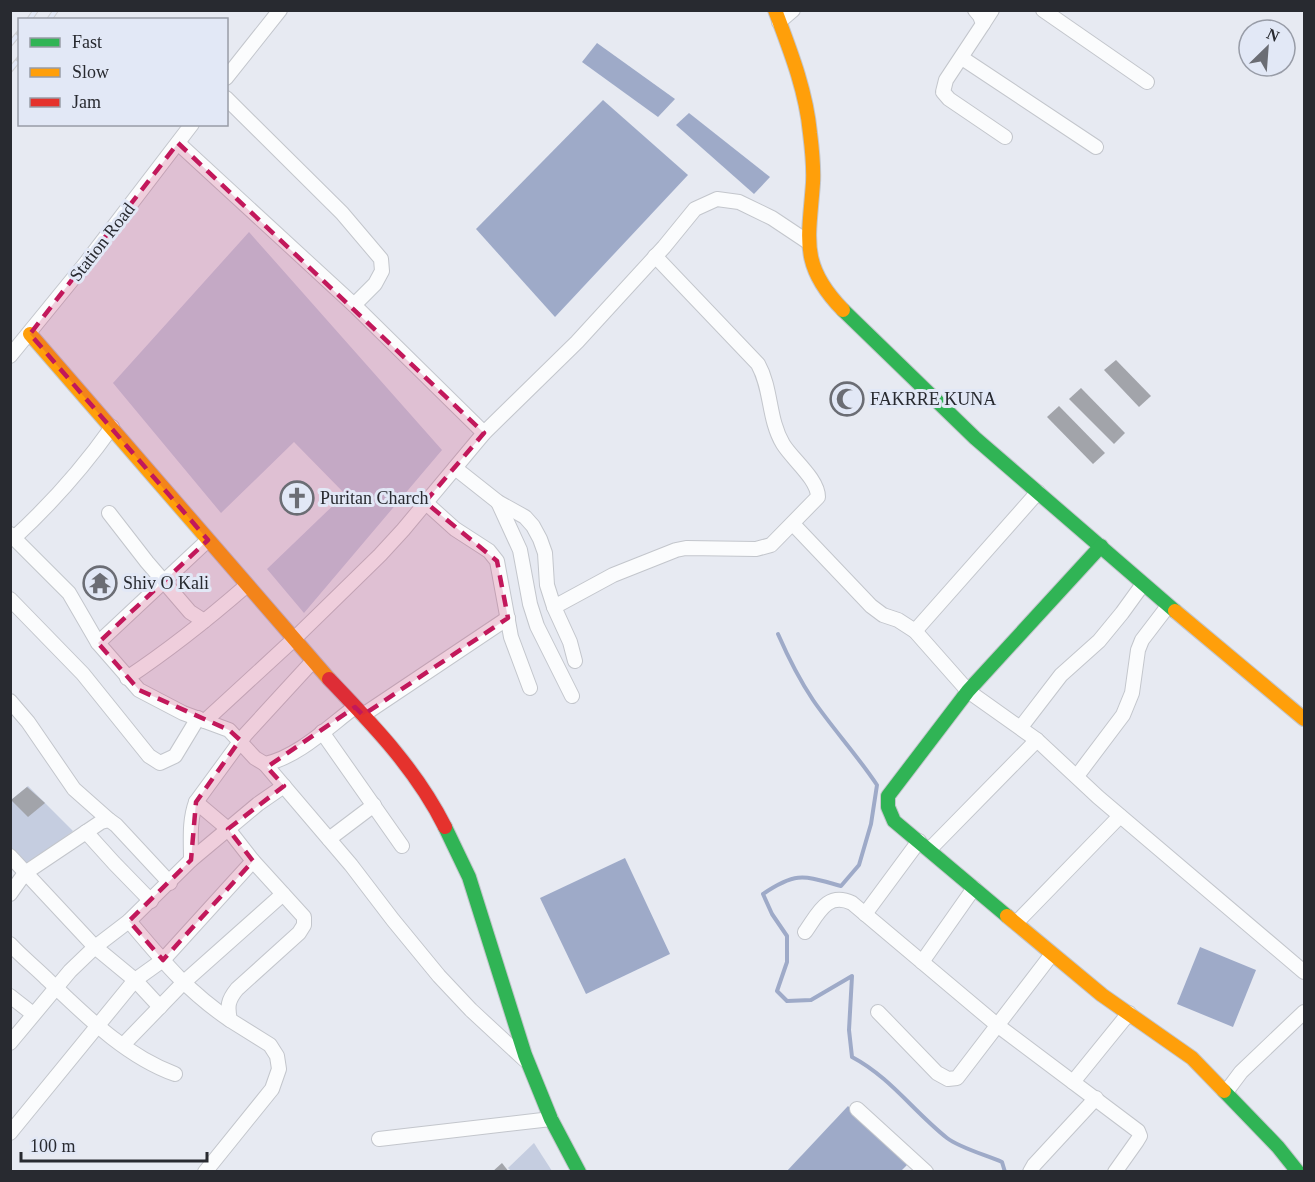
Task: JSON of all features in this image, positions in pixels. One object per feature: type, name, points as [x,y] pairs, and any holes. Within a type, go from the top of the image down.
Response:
[{"type":"street","points":[[228,75],[280,10]]},
{"type":"street","points":[[793,10],[777,16],[794,59],[806,99],[812,136],[813,175],[808,243],[812,266],[824,290],[920,389],[1168,606],[1305,719]]},
{"type":"street","points":[[975,10],[983,24]]},
{"type":"street","points":[[992,10],[946,80],[943,92],[949,99],[1005,137]]},
{"type":"street","points":[[1043,10],[1146,82]]},
{"type":"street","points":[[962,58],[1096,147]]},
{"type":"street","points":[[228,100],[342,213],[381,259],[382,271],[375,284],[354,305]]},
{"type":"street","name":"Station Road","points":[[10,356],[30,334],[191,126]]},
{"type":"street","points":[[178,143],[354,305],[484,433]]},
{"type":"street","points":[[10,599],[83,674],[149,756],[160,763],[175,756],[202,719],[293,640],[380,555],[484,433],[552,369],[656,256],[695,209],[717,199],[740,202],[772,218],[808,243]]},
{"type":"street","points":[[554,607],[613,575],[676,550],[764,548],[778,539],[818,497],[819,491],[788,452],[777,432],[765,376],[750,353],[656,256]]},
{"type":"street","points":[[30,334],[312,662],[388,741],[433,803],[465,868],[486,926],[529,1064],[551,1119],[579,1172]]},
{"type":"street","points":[[112,427],[74,478],[45,510],[12,536],[69,593],[98,643],[139,690],[183,713],[229,730],[255,758],[265,764],[329,839],[439,976],[471,1010],[529,1064]]},
{"type":"street","points":[[455,468],[498,502],[525,517],[540,539],[545,553],[547,585],[570,642],[575,661]]},
{"type":"street","points":[[915,631],[1038,492]]},
{"type":"street","points":[[425,502],[455,529],[489,551],[498,561],[507,618],[517,655],[530,688]]},
{"type":"street","points":[[498,502],[520,550],[530,604],[537,626],[572,696]]},
{"type":"street","points":[[109,513],[190,612],[204,621]]},
{"type":"street","points":[[793,524],[871,606],[915,631],[968,691],[1021,727],[1120,816],[1305,972]]},
{"type":"street","points":[[98,643],[208,540]]},
{"type":"street","points":[[1101,546],[968,691],[890,792],[887,800],[889,814],[1102,995],[1192,1058],[1278,1146],[1298,1172]]},
{"type":"street","points":[[1021,727],[1061,675],[1099,641],[1143,584]]},
{"type":"street","points":[[127,678],[170,649],[246,586]]},
{"type":"street","points":[[1077,776],[1126,709],[1132,693],[1138,650],[1142,640],[1168,606]]},
{"type":"street","points":[[265,764],[277,761],[507,618]]},
{"type":"street","points":[[191,860],[190,828],[196,802],[240,741],[312,662]]},
{"type":"street","points":[[10,701],[28,722],[74,789],[116,825],[170,883]]},
{"type":"street","points":[[322,732],[402,846]]},
{"type":"street","points":[[865,914],[924,845],[1036,740]]},
{"type":"street","points":[[10,1043],[70,971],[95,947],[129,921],[191,860],[284,786]]},
{"type":"street","points":[[196,802],[228,829],[253,861],[304,917],[304,925],[299,933],[230,998],[228,1007],[230,1020]]},
{"type":"street","points":[[329,839],[374,805]]},
{"type":"street","points":[[1016,923],[1120,816]]},
{"type":"street","points":[[10,894],[25,873],[101,822],[109,820]]},
{"type":"street","points":[[86,832],[151,901]]},
{"type":"street","points":[[10,856],[95,947],[135,980],[160,1007]]},
{"type":"street","points":[[10,1133],[135,980],[163,960],[253,861]]},
{"type":"street","points":[[922,962],[974,888]]},
{"type":"street","points":[[123,1045],[183,983],[283,894]]},
{"type":"street","points":[[805,932],[828,902],[835,899],[852,903],[997,1025],[1134,1126],[1140,1136],[1115,1172]]},
{"type":"street","points":[[129,921],[183,983],[206,1004],[270,1045],[277,1056],[279,1069],[272,1089],[205,1172]]},
{"type":"street","points":[[13,952],[123,1045],[155,1067],[175,1074]]},
{"type":"street","points":[[878,1012],[937,1073],[948,1079],[957,1078],[1052,954]]},
{"type":"street","points":[[10,996],[33,1014]]},
{"type":"street","points":[[1226,1092],[1241,1072],[1305,1012]]},
{"type":"street","points":[[1074,1082],[1129,1014]]},
{"type":"street","points":[[1030,1172],[1096,1098]]},
{"type":"street","points":[[858,1108],[926,1172]]},
{"type":"street","points":[[379,1139],[551,1119]]},
{"type":"highlighted area","points":[[178,143],[484,433],[425,502],[497,561],[508,618],[363,715],[355,707],[267,767],[284,786],[228,829],[253,861],[163,960],[129,921],[191,860],[196,802],[240,740],[229,730],[139,690],[98,643],[208,540],[30,334]]},
{"type":"shaded area","points":[[597,43],[675,99],[658,117],[582,62]]},
{"type":"shaded area","points":[[603,100],[688,175],[555,317],[476,229]]},
{"type":"shaded area","points":[[689,113],[770,177],[754,194],[676,125]]},
{"type":"shaded area","points":[[249,232],[442,450],[304,613],[267,569],[345,494],[294,442],[221,513],[113,383]]},
{"type":"shaded area","points":[[28,786],[73,831],[26,867],[11,848],[10,801]]},
{"type":"shaded area","points":[[625,858],[670,954],[586,994],[540,898]]},
{"type":"shaded area","points":[[1200,947],[1256,970],[1233,1027],[1177,1004]]},
{"type":"shaded area","points":[[848,1106],[907,1165],[901,1171],[786,1172]]},
{"type":"shaded area","points":[[534,1143],[552,1171],[511,1171],[508,1168]]},
{"type":"building","points":[[1116,360],[1151,396],[1139,407],[1104,370]]},
{"type":"building","points":[[1081,388],[1125,433],[1114,444],[1069,399]]},
{"type":"building","points":[[1059,406],[1105,453],[1093,464],[1047,417]]},
{"type":"building","points":[[27,787],[45,803],[28,817],[11,800]]},
{"type":"building","points":[[502,1163],[509,1172],[492,1172]]},
{"type":"waterway","points":[[778,634],[813,700],[877,785],[871,824],[859,865],[841,886],[801,878],[784,882],[763,894],[772,914],[787,936],[787,962],[777,991],[787,1001],[811,1000],[852,976],[849,1030],[852,1057],[878,1074],[952,1142],[1002,1162],[1005,1172]]},
{"type":"railway","points":[[30,18],[36,10]]},
{"type":"railway","points":[[50,18],[56,10]]},
{"type":"railway","points":[[10,44],[18,34]]},
{"type":"railway","points":[[10,70],[18,60]]},
{"type":"traffic: fast","points":[[843,310],[975,438],[1175,611]]},
{"type":"traffic: fast","points":[[1007,916],[894,821],[888,807],[888,796],[968,691],[1101,546]]},
{"type":"traffic: fast","points":[[445,827],[469,877],[525,1055],[551,1119],[579,1172]]},
{"type":"traffic: fast","points":[[1224,1091],[1278,1147],[1298,1172]]},
{"type":"traffic: slow","points":[[775,10],[797,70],[808,117],[813,164],[809,236],[813,265],[819,279],[843,310]]},
{"type":"traffic: slow","points":[[30,334],[329,679]]},
{"type":"traffic: slow","points":[[1175,611],[1304,719]]},
{"type":"traffic: slow","points":[[1007,916],[1102,995],[1192,1058],[1224,1091]]},
{"type":"traffic: jam","points":[[329,679],[393,749],[421,786],[445,827]]},
{"type":"place","name":"FAKRRE KUNA","points":[[847,399]]},
{"type":"place","name":"Puritan Charch","points":[[297,498]]},
{"type":"place","name":"Shiv O Kali","points":[[100,583]]}]
